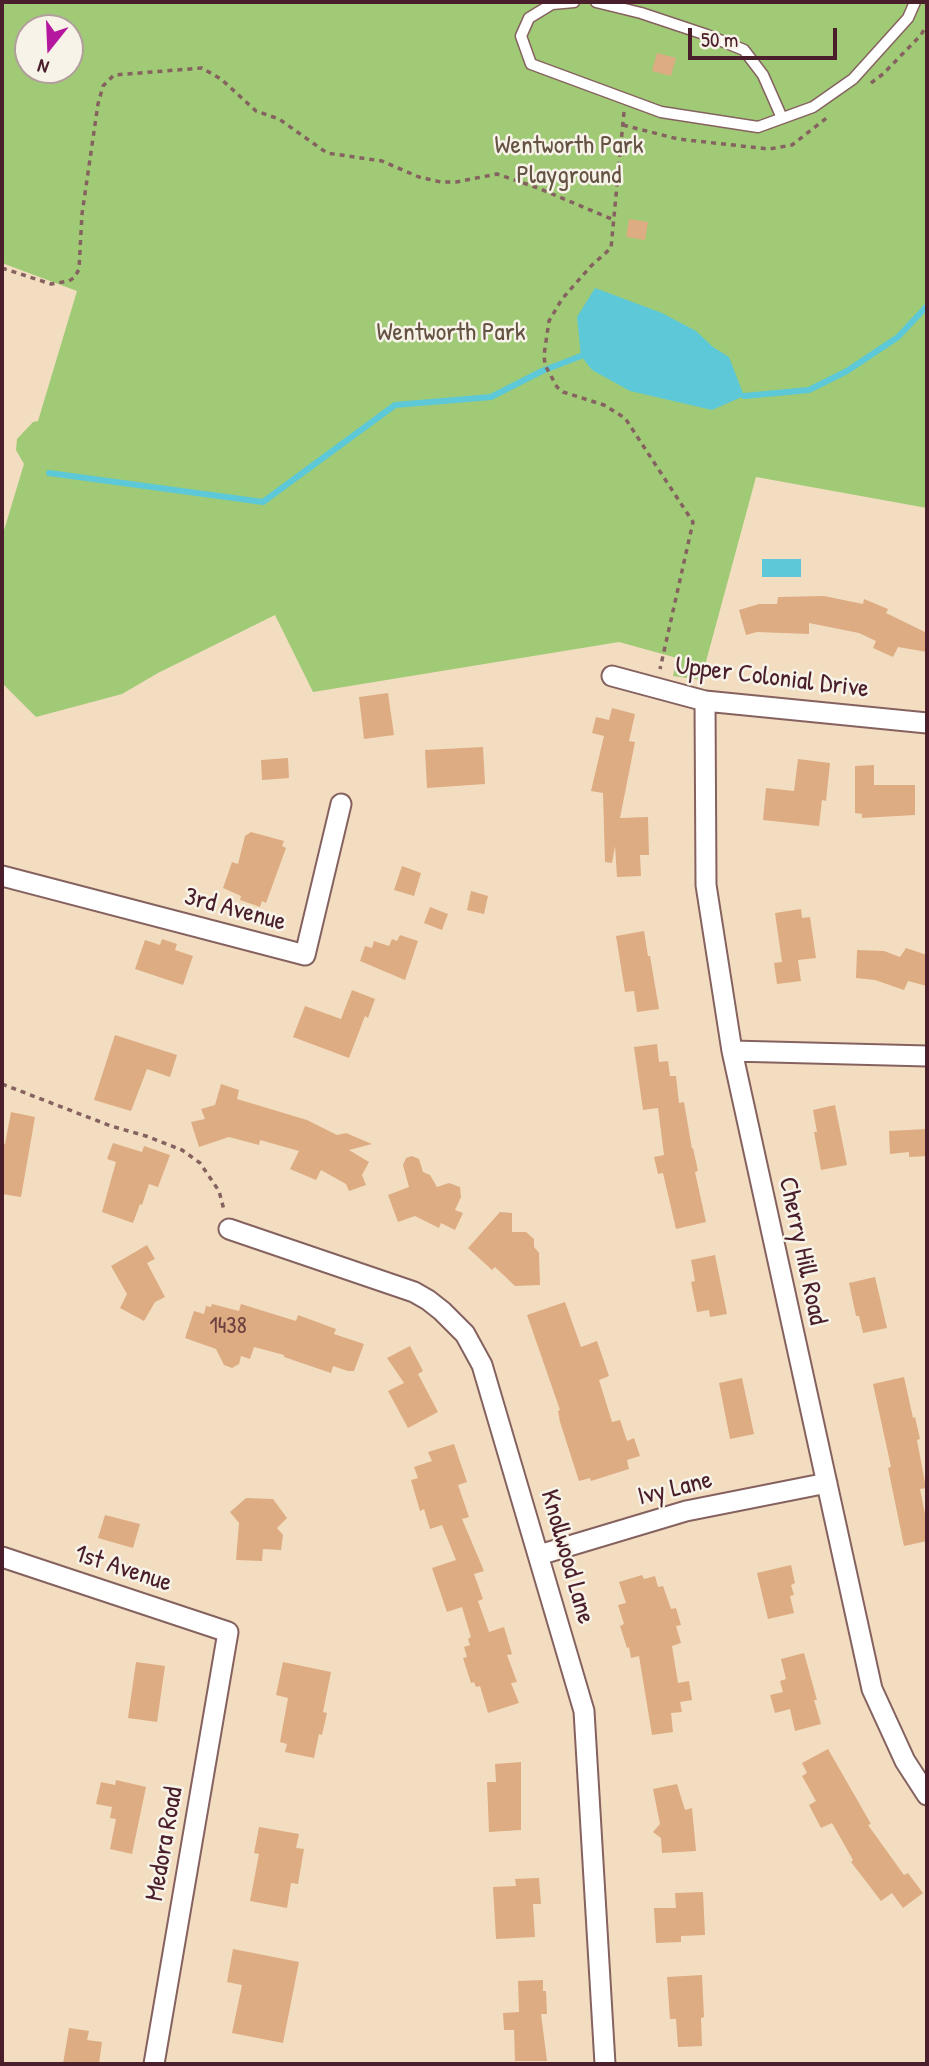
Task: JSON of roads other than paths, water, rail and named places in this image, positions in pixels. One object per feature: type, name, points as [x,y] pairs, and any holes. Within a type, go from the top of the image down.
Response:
[{"type":"street","name":"Upper Colonial Drive","points":[[612,676],[705,701],[927,723]]},
{"type":"street","name":"Cherry Hill Road","points":[[705,701],[706,886],[732,1051],[872,1689],[905,1761],[927,1795]]},
{"type":"street","name":"3rd Avenue","points":[[2,876],[305,955],[341,804]]},
{"type":"street","points":[[732,1051],[927,1056]]},
{"type":"street","name":"Knollwood Lane","points":[[229,1229],[414,1292],[435,1306],[465,1334],[482,1365],[584,1711],[605,2064]]},
{"type":"street","name":"Ivy Lane","points":[[539,1555],[686,1511],[827,1483]]},
{"type":"street","name":"1st Avenue","points":[[2,1557],[228,1632]]},
{"type":"street","name":"Medora Road","points":[[154,2064],[228,1632]]},
{"type":"lane","points":[[574,2],[552,4],[529,19],[521,36],[531,64],[661,112],[758,127],[813,107],[853,79],[908,18],[915,2]]},
{"type":"lane","points":[[596,2],[694,30],[744,50],[763,75],[782,118]]},
{"type":"water","points":[[595,288],[662,313],[696,331],[729,357],[744,396],[712,410],[630,391],[592,370],[581,356],[577,317]]},
{"type":"water","points":[[762,559],[801,559],[801,577],[762,577]]},
{"type":"waterway","points":[[744,396],[809,390],[847,371],[898,337],[927,306]]},
{"type":"waterway","points":[[49,473],[263,502],[395,405],[491,397],[542,371],[581,356]]},
{"type":"park label","name":"Wentworth Park Playground","points":[[569,161]]},
{"type":"park label","name":"Wentworth Park","points":[[451,333]]}]
